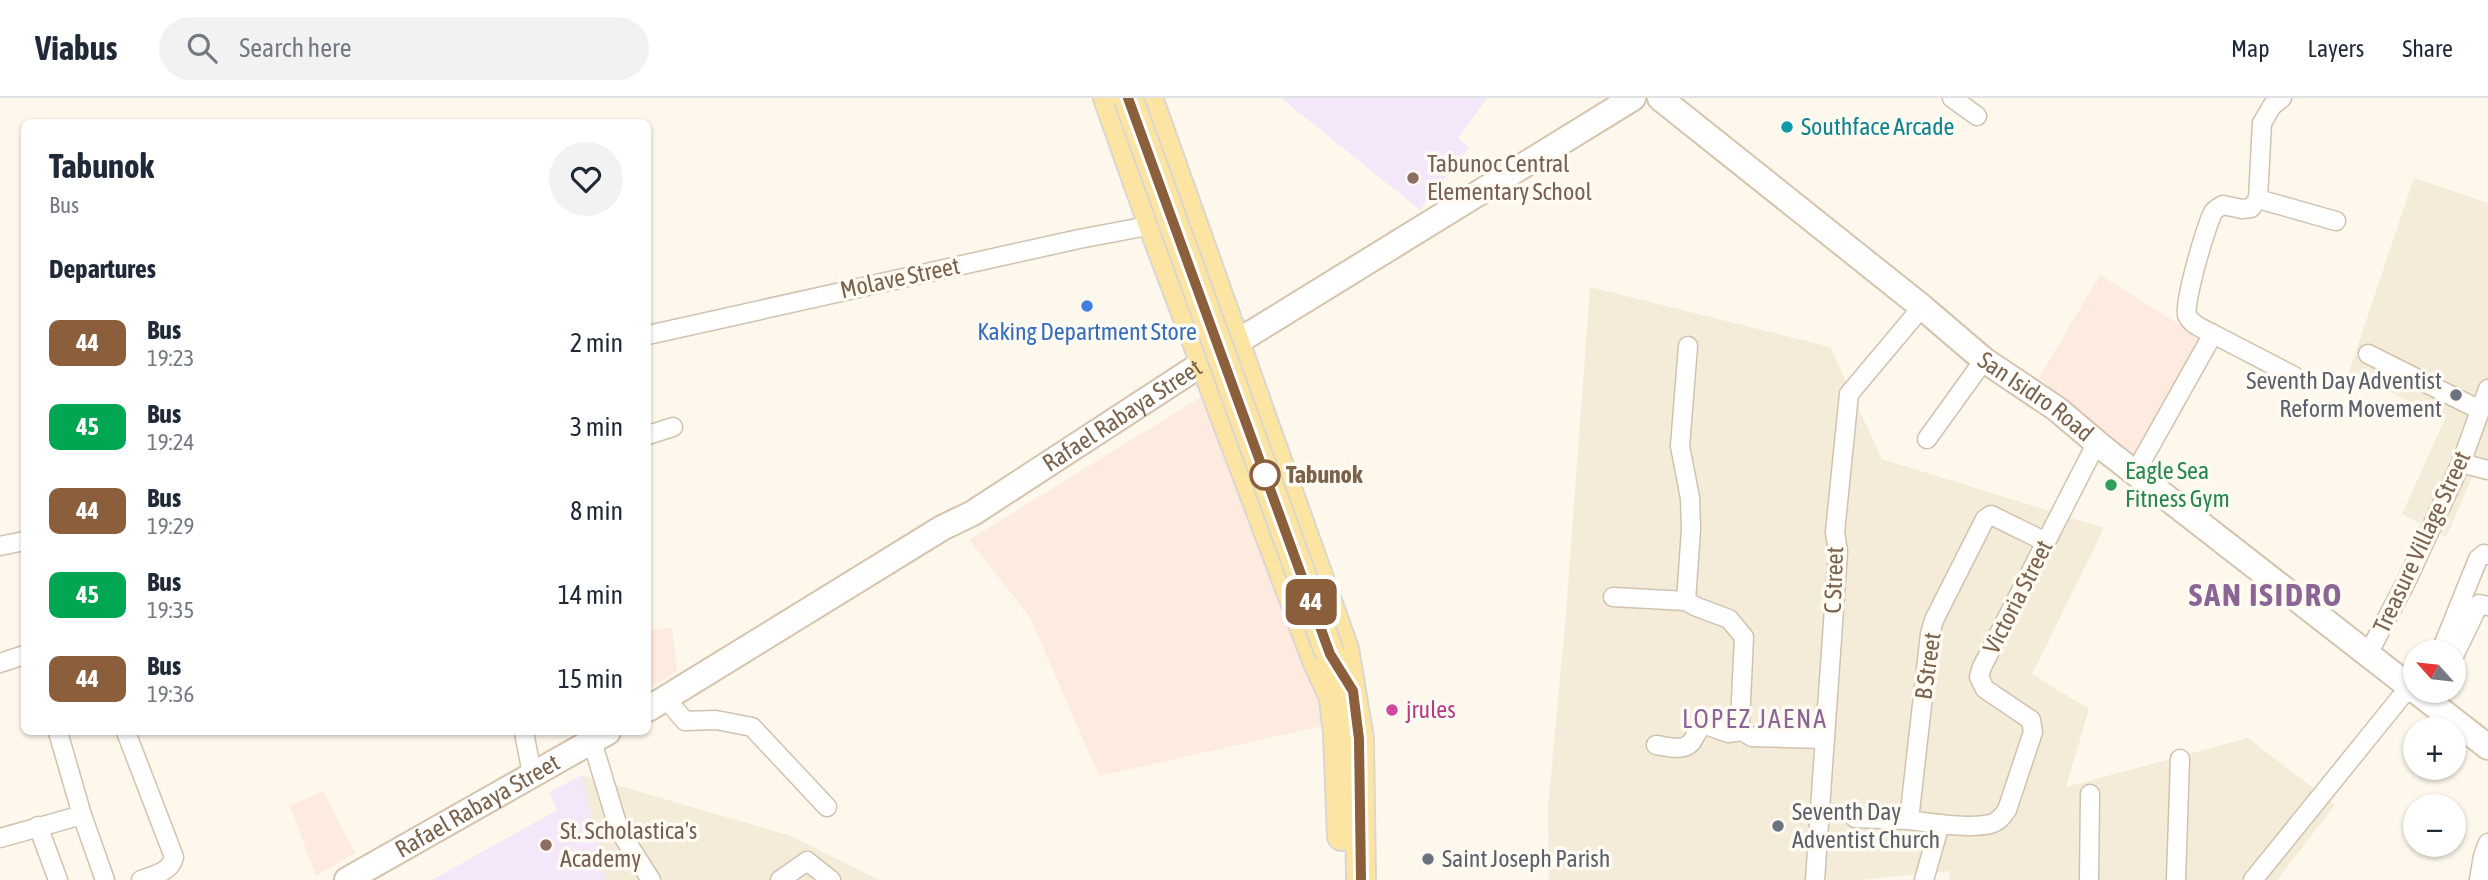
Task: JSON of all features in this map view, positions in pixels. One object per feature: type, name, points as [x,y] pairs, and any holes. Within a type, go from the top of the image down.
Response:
[{"type":"main road","points":[[1108,98],[1317,660],[1342,692]]},
{"type":"main road","points":[[1128,98],[1359,739],[1361,880]]},
{"type":"main road","points":[[1147,98],[1345,649],[1338,733],[1343,880]]},
{"type":"main road","name":"Rafael Rabaya Street","points":[[657,704],[942,528],[973,513],[1236,342],[1633,98]]},
{"type":"main road","name":"San Isidro Road","points":[[1660,98],[1922,307],[1984,360],[2057,409],[2135,473],[2403,679]]},
{"type":"main road","name":"San Isidro Road","points":[[2435,704],[2488,747]]},
{"type":"main road","name":"Rafael Rabaya Street","points":[[347,880],[600,736]]},
{"type":"street","points":[[1952,98],[1977,116]]},
{"type":"street","points":[[2275,101],[2262,123],[2258,198],[2251,208],[2223,205],[2215,210],[2187,295],[2186,310],[2187,317],[2193,323],[2294,376]]},
{"type":"street","points":[[2258,198],[2336,221]]},
{"type":"street","name":"Molave Street","points":[[651,334],[1153,225]]},
{"type":"street","name":"C Street","points":[[1815,880],[1838,552],[1835,533],[1849,394],[1922,307]]},
{"type":"street","points":[[2135,473],[2213,334]]},
{"type":"street","points":[[1686,601],[1691,529],[1690,498],[1680,446],[1688,346]]},
{"type":"street","points":[[2368,354],[2480,411]]},
{"type":"street","points":[[1927,439],[1984,360]]},
{"type":"street","name":"Treasure Village Street","points":[[2368,654],[2406,582],[2461,463],[2488,389]]},
{"type":"street","points":[[651,434],[673,427]]},
{"type":"street","name":"Victoria Street","points":[[1940,824],[1989,824],[2001,819],[2007,810],[2033,732],[2031,720],[1985,688],[1979,677],[2097,442]]},
{"type":"street","points":[[2461,463],[2488,470]]},
{"type":"street","name":"B Street","points":[[1909,820],[1930,634],[1934,620],[1986,519],[1991,515],[2046,542]]},
{"type":"street","points":[[0,546],[21,542]]},
{"type":"street","points":[[2445,640],[2478,559],[2484,554],[2488,555]]},
{"type":"street","points":[[1613,597],[1686,601],[1729,619],[1742,633],[1744,645],[1740,722],[1742,732]]},
{"type":"street","points":[[2462,640],[2479,604],[2488,606]]},
{"type":"street","points":[[0,663],[21,656]]},
{"type":"street","points":[[657,704],[685,721],[716,720],[752,727],[827,807]]},
{"type":"street","points":[[2253,880],[2412,704]]},
{"type":"street","points":[[1656,745],[1683,748],[1691,744],[1700,728],[1706,725],[1728,733],[1742,732],[1752,737],[1825,739]]},
{"type":"street","points":[[59,735],[82,815],[105,880]]},
{"type":"street","points":[[127,735],[174,857],[167,869],[141,880]]},
{"type":"street","points":[[524,735],[531,774]]},
{"type":"street","points":[[600,736],[619,830],[651,880]]},
{"type":"street","points":[[2176,880],[2180,759]]},
{"type":"street","points":[[2089,880],[2090,794]]},
{"type":"street","points":[[0,838],[82,815]]},
{"type":"street","points":[[1855,818],[1940,824],[1924,880]]},
{"type":"street","points":[[38,826],[58,880]]},
{"type":"street","points":[[2479,880],[2488,844]]},
{"type":"street","points":[[780,880],[807,861],[831,880]]},
{"type":"shaded area","name":"Tabunoc Central Elementary School","points":[[1281,98],[1487,98],[1458,138],[1469,147],[1420,210]]},
{"type":"shaded area","points":[[2414,178],[2488,203],[2488,474],[2475,471],[2446,537],[2402,514],[2445,419],[2349,372]]},
{"type":"shaded area","points":[[2100,275],[2206,341],[2139,459],[2039,378]]},
{"type":"shaded area","points":[[1590,287],[1830,347],[1882,459],[2104,528],[2032,674],[2089,709],[2066,787],[2248,738],[2335,805],[2277,880],[1950,880],[1949,871],[1860,880],[1549,880],[1548,807],[1566,614]]},
{"type":"shaded area","points":[[1204,395],[1331,724],[1099,776],[1030,617],[969,540]]},
{"type":"shaded area","points":[[672,628],[677,671],[651,687],[651,630]]},
{"type":"shaded area","points":[[582,775],[791,836],[879,880],[606,880]]},
{"type":"shaded area","name":"St. Scholastica's Academy","points":[[582,775],[606,880],[432,880],[557,810],[549,792]]},
{"type":"shaded area","points":[[323,791],[355,853],[316,876],[290,806]]},
{"type":"bus line","name":"44","points":[[1128,98],[1330,654],[1353,691],[1359,739],[1361,880]]},
{"type":"place","name":"Southface Arcade","points":[[1787,127]]},
{"type":"place","name":"Tabunoc Central Elementary School","points":[[1413,178]]},
{"type":"place","name":"Kaking Department Store","points":[[1087,306]]},
{"type":"place","name":"Seventh Day Adventist Reform Movement","points":[[2456,395]]},
{"type":"place","name":"Tabunok","points":[[1265,475]]},
{"type":"place","name":"Eagle Sea Fitness Gym","points":[[2111,485]]},
{"type":"place","name":"jrules","points":[[1392,710]]},
{"type":"place","name":"Seventh Day Adventist Church","points":[[1778,826]]},
{"type":"place","name":"St. Scholastica's Academy","points":[[546,845]]},
{"type":"place","name":"Saint Joseph Parish","points":[[1428,859]]},
{"type":"district","name":"SAN ISIDRO","points":[[2266,595]]},
{"type":"district","name":"LOPEZ JAENA","points":[[1755,719]]}]
